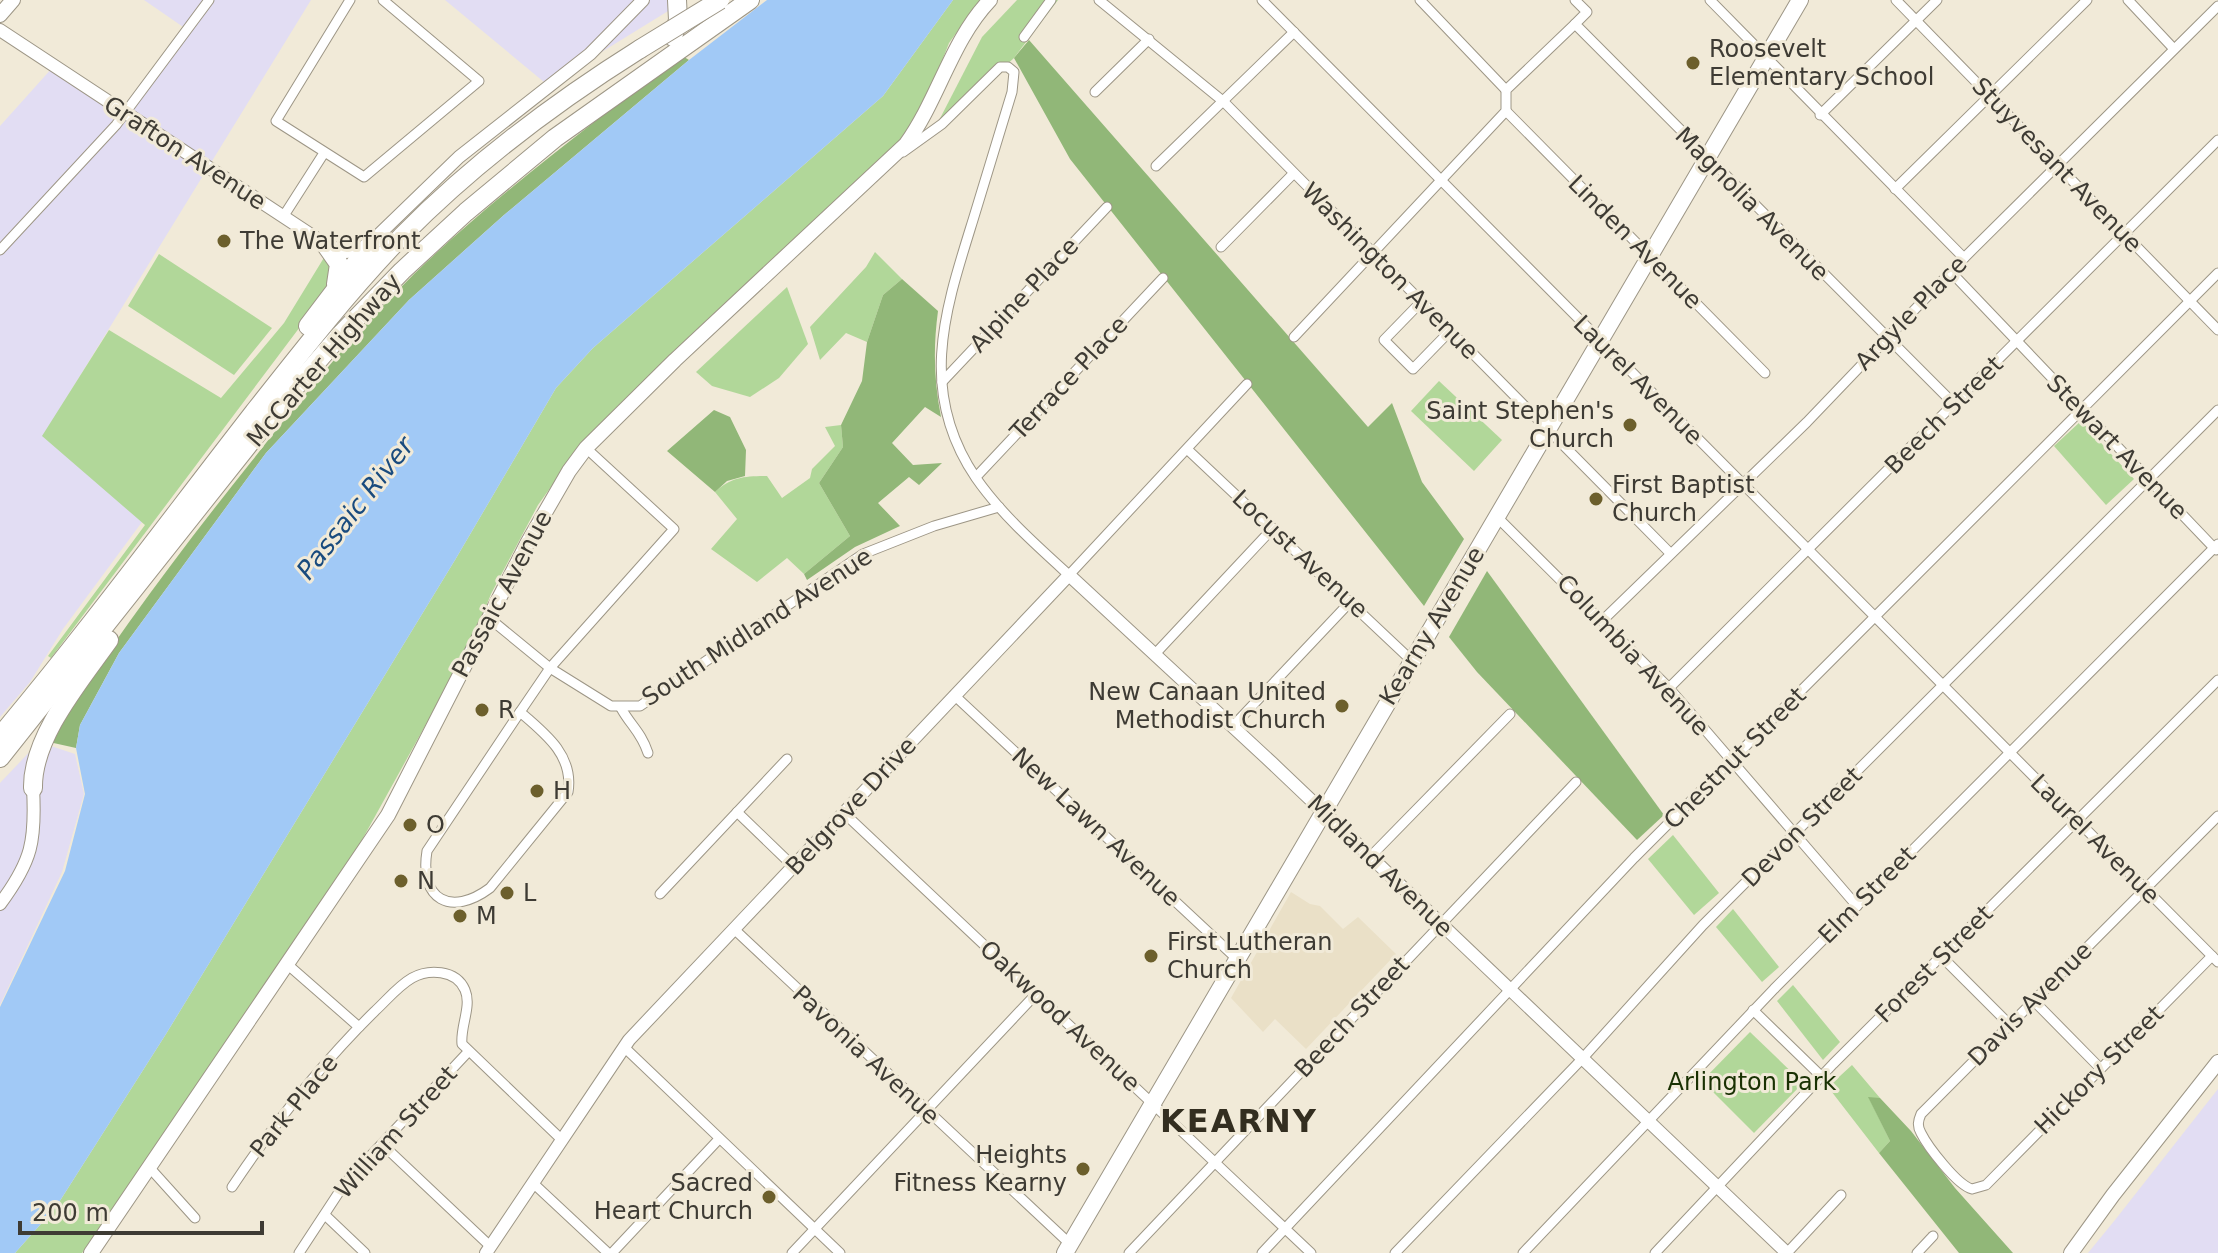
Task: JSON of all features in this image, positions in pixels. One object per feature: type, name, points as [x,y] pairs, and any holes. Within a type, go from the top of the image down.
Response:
[{"type":"highway","points":[[579,121],[663,50],[673,37],[678,20],[674,0]]},
{"type":"highway","points":[[0,736],[345,298],[426,213],[515,135],[587,82],[720,0]]},
{"type":"highway","name":"McCarter Highway","points":[[0,758],[322,356],[402,271],[488,192],[579,121],[750,0]]},
{"type":"highway","points":[[217,459],[281,363],[374,239]]},
{"type":"highway","points":[[325,244],[339,264],[333,292]]},
{"type":"highway","points":[[33,788],[34,764],[47,732],[220,480]]},
{"type":"main road","points":[[0,15],[13,0]]},
{"type":"main road","name":"Passaic Avenue","points":[[91,1253],[388,815],[554,496],[586,448],[906,144],[926,112],[962,38],[990,0]]},
{"type":"main road","name":"Kearny Avenue","points":[[1067,1249],[1800,0]]},
{"type":"main road","points":[[2071,1253],[2218,1062]]},
{"type":"street","points":[[0,250],[126,113],[209,0]]},
{"type":"street","points":[[350,0],[276,121],[364,177],[479,81],[383,0]]},
{"type":"street","name":"McCarter Highway","points":[[374,239],[459,157],[590,54],[643,0]]},
{"type":"street","points":[[1024,37],[1051,0]]},
{"type":"street","name":"Washington Avenue","points":[[1099,0],[1224,102],[1670,553]]},
{"type":"street","name":"Laurel Avenue","points":[[1262,0],[2215,959]]},
{"type":"street","points":[[1294,337],[1506,111],[1506,90],[1420,0]]},
{"type":"street","points":[[1506,90],[1587,12],[1575,0]]},
{"type":"street","points":[[1710,0],[1964,258]]},
{"type":"street","name":"Stuyvesant Avenue","points":[[1896,0],[2218,330]]},
{"type":"street","points":[[1820,115],[1937,0]]},
{"type":"street","points":[[1895,189],[2087,0]]},
{"type":"street","points":[[2128,0],[2174,49]]},
{"type":"street","name":"Argyle Place","points":[[1603,620],[1807,422],[1964,258],[2218,6]]},
{"type":"street","name":"Magnolia Avenue","points":[[1575,24],[1955,405]]},
{"type":"street","name":"Grafton Avenue","points":[[0,30],[325,244],[351,252],[367,246],[374,239]]},
{"type":"street","points":[[1156,166],[1294,32]]},
{"type":"street","points":[[1095,92],[1149,39]]},
{"type":"street","name":"Midland Avenue","points":[[947,116],[1000,67],[1008,67],[1014,72],[1012,92],[948,301],[941,351],[942,382],[950,424],[976,477],[999,507],[1069,575],[1371,856],[1510,992],[1787,1253]]},
{"type":"street","name":"Linden Avenue","points":[[1506,111],[1765,373]]},
{"type":"street","points":[[926,112],[940,118],[947,116]]},
{"type":"street","points":[[892,159],[942,124],[947,116]]},
{"type":"street","name":"Beech Street","points":[[1669,688],[2218,140]]},
{"type":"street","points":[[283,217],[324,153]]},
{"type":"street","points":[[1221,247],[1293,174]]},
{"type":"street","name":"Alpine Place","points":[[942,382],[1107,207]]},
{"type":"street","name":"Stewart Avenue","points":[[1951,272],[2217,548]]},
{"type":"street","name":"Chestnut Street","points":[[1262,1253],[1634,858],[2218,273]]},
{"type":"street","name":"Terrace Place","points":[[976,477],[1163,278]]},
{"type":"street","points":[[1421,302],[1384,340],[1413,369],[1450,331]]},
{"type":"street","name":"Belgrove Drive","points":[[488,1250],[624,1047],[1247,384]]},
{"type":"street","name":"Devon Street","points":[[1395,1253],[1582,1059],[1703,925],[2218,410]]},
{"type":"street","points":[[520,712],[563,754],[571,776],[568,792],[490,888],[476,899],[441,900],[432,890],[424,872],[427,851],[520,712],[550,668],[674,529],[586,448]]},
{"type":"street","name":"Locust Avenue","points":[[1188,450],[1411,660]]},
{"type":"street","name":"South Midland Avenue","points":[[489,618],[550,668],[611,706],[640,706],[863,554],[934,526],[999,507]]},
{"type":"street","name":"Columbia Avenue","points":[[1497,517],[1669,688],[1857,906]]},
{"type":"street","points":[[1156,653],[1273,528]]},
{"type":"street","name":"Elm Street","points":[[1523,1253],[1753,1010],[2217,548]]},
{"type":"street","points":[[1233,726],[1351,601]]},
{"type":"street","name":"Forest Street","points":[[1655,1253],[1822,1077],[2218,680]]},
{"type":"street","points":[[2210,688],[2218,697]]},
{"type":"street","name":"New Lawn Avenue","points":[[954,695],[1237,959]]},
{"type":"street","points":[[621,708],[642,734],[648,753]]},
{"type":"street","points":[[1371,856],[1510,714]]},
{"type":"street","points":[[660,894],[787,759]]},
{"type":"street","name":"Beech Street","points":[[1129,1253],[1576,782]]},
{"type":"street","points":[[0,904],[30,856],[34,828],[33,788]]},
{"type":"street","points":[[737,812],[794,867]]},
{"type":"street","name":"Oakwood Avenue","points":[[844,813],[1311,1253]]},
{"type":"street","name":"Davis Avenue","points":[[1986,1185],[1972,1189],[1958,1181],[1921,1134],[1918,1120],[1921,1114],[2218,816]]},
{"type":"street","name":"Pavonia Avenue","points":[[734,929],[1067,1249]]},
{"type":"street","points":[[1941,956],[2009,1024]]},
{"type":"street","name":"Hickory Street","points":[[1986,1185],[2100,1068],[2215,959]]},
{"type":"street","points":[[287,964],[359,1027]]},
{"type":"street","name":"Park Place","points":[[232,1187],[272,1127],[359,1027],[409,980],[427,972],[450,975],[465,990],[466,1010],[461,1034],[462,1044],[468,1052]]},
{"type":"street","points":[[792,1253],[1036,994]]},
{"type":"street","points":[[2033,1000],[2100,1068]]},
{"type":"street","points":[[1753,1010],[1822,1077]]},
{"type":"street","points":[[624,1047],[840,1253]]},
{"type":"street","points":[[468,1052],[561,1139]]},
{"type":"street","name":"William Street","points":[[299,1253],[345,1183],[468,1052]]},
{"type":"street","points":[[533,1183],[610,1253],[719,1139]]},
{"type":"street","points":[[383,1145],[488,1250]]},
{"type":"street","points":[[149,1167],[195,1218]]},
{"type":"street","points":[[1787,1253],[1841,1195]]},
{"type":"street","points":[[325,1215],[365,1253]]},
{"type":"street","points":[[1917,1253],[1933,1236]]},
{"type":"shaded area","points":[[144,0],[311,0],[43,436],[142,522],[63,629],[30,682],[0,717],[0,249],[3,246],[0,243],[0,126],[53,67],[126,114],[189,31]]},
{"type":"shaded area","points":[[445,0],[686,0],[550,87]]},
{"type":"shaded area","points":[[39,742],[75,754],[84,794],[62,872],[0,1005],[0,783]]},
{"type":"shaded area","points":[[1291,892],[1310,904],[1320,906],[1343,929],[1358,917],[1396,954],[1306,1049],[1275,1019],[1263,1032],[1231,998]]},
{"type":"shaded area","points":[[2218,1089],[2218,1253],[2088,1253],[2115,1220]]},
{"type":"green space","points":[[953,0],[980,0],[949,43],[917,125],[691,335],[581,445],[538,505],[491,594],[472,641],[352,858],[82,1253],[15,1253],[56,1207],[166,1034],[455,560],[556,388],[593,348],[883,96]]},
{"type":"green space","points":[[1017,0],[1058,0],[1014,58],[932,134],[982,37]]},
{"type":"green space","points":[[1029,40],[1368,427],[1392,403],[1422,482],[1464,539],[1424,606],[1070,159],[1014,58]]},
{"type":"green space","points":[[681,55],[689,60],[504,215],[409,300],[266,453],[119,653],[80,725],[76,748],[49,742],[121,634],[198,530],[309,389],[371,319],[414,274],[478,216]]},
{"type":"green space","points":[[875,252],[902,279],[883,295],[867,342],[846,333],[820,360],[810,327],[866,267]]},
{"type":"green space","points":[[159,254],[272,328],[234,375],[128,306]]},
{"type":"green space","points":[[325,256],[333,262],[327,291],[51,658],[48,656],[145,525],[42,436],[109,330],[221,398],[284,323]]},
{"type":"green space","points":[[902,279],[938,311],[935,364],[941,417],[925,407],[892,443],[913,465],[942,463],[919,485],[909,477],[878,503],[900,526],[855,547],[807,580],[804,574],[850,536],[819,483],[843,447],[841,425],[862,381],[867,342],[883,295]]},
{"type":"green space","points":[[787,287],[808,344],[779,378],[750,397],[712,386],[696,372]]},
{"type":"green space","points":[[1439,381],[1502,440],[1474,471],[1411,411]]},
{"type":"green space","points":[[714,410],[730,417],[746,450],[745,476],[727,481],[715,492],[667,451]]},
{"type":"green space","points":[[2081,421],[2134,479],[2106,505],[2054,446]]},
{"type":"green space","points":[[841,425],[843,447],[819,483],[850,536],[804,574],[787,558],[757,582],[711,549],[737,519],[715,492],[739,478],[767,476],[782,498],[810,478],[812,469],[835,446],[825,427]]},
{"type":"green space","points":[[1487,571],[1664,815],[1637,840],[1477,672],[1449,637]]},
{"type":"green space","points":[[1673,835],[1719,893],[1694,915],[1648,859]]},
{"type":"green space","points":[[1733,909],[1779,967],[1762,982],[1716,927]]},
{"type":"green space","points":[[1793,985],[1840,1042],[1823,1060],[1777,1001]]},
{"type":"green space","name":"Arlington Park","points":[[1750,1032],[1803,1083],[1754,1133],[1702,1081]]},
{"type":"green space","points":[[1852,1065],[1880,1098],[1869,1098],[1890,1141],[1879,1153],[1828,1087]]},
{"type":"green space","points":[[1868,1097],[1880,1098],[1911,1131],[1955,1188],[2013,1253],[1959,1253],[1879,1153],[1890,1141]]},
{"type":"water","name":"Passaic River","points":[[767,0],[953,0],[883,96],[593,348],[556,388],[455,560],[166,1034],[56,1207],[15,1253],[0,1253],[0,1007],[65,871],[85,794],[76,748],[80,725],[119,653],[266,453],[409,300],[504,215],[689,60]]},
{"type":"place","name":"Roosevelt Elementary School","points":[[1693,63]]},
{"type":"place","name":"The Waterfront","points":[[224,241]]},
{"type":"place","name":"Saint Stephen's Church","points":[[1630,425]]},
{"type":"place","name":"First Baptist Church","points":[[1596,499]]},
{"type":"place","name":"New Canaan United Methodist Church","points":[[1342,706]]},
{"type":"place","name":"R","points":[[482,710]]},
{"type":"place","name":"H","points":[[537,791]]},
{"type":"place","name":"O","points":[[410,825]]},
{"type":"place","name":"N","points":[[401,881]]},
{"type":"place","name":"L","points":[[507,893]]},
{"type":"place","name":"M","points":[[460,916]]},
{"type":"place","name":"First Lutheran Church","points":[[1151,956]]},
{"type":"place","name":"Heights Fitness Kearny","points":[[1083,1169]]},
{"type":"place","name":"Sacred Heart Church","points":[[769,1197]]},
{"type":"district","name":"KEARNY","points":[[1239,1121]]}]
